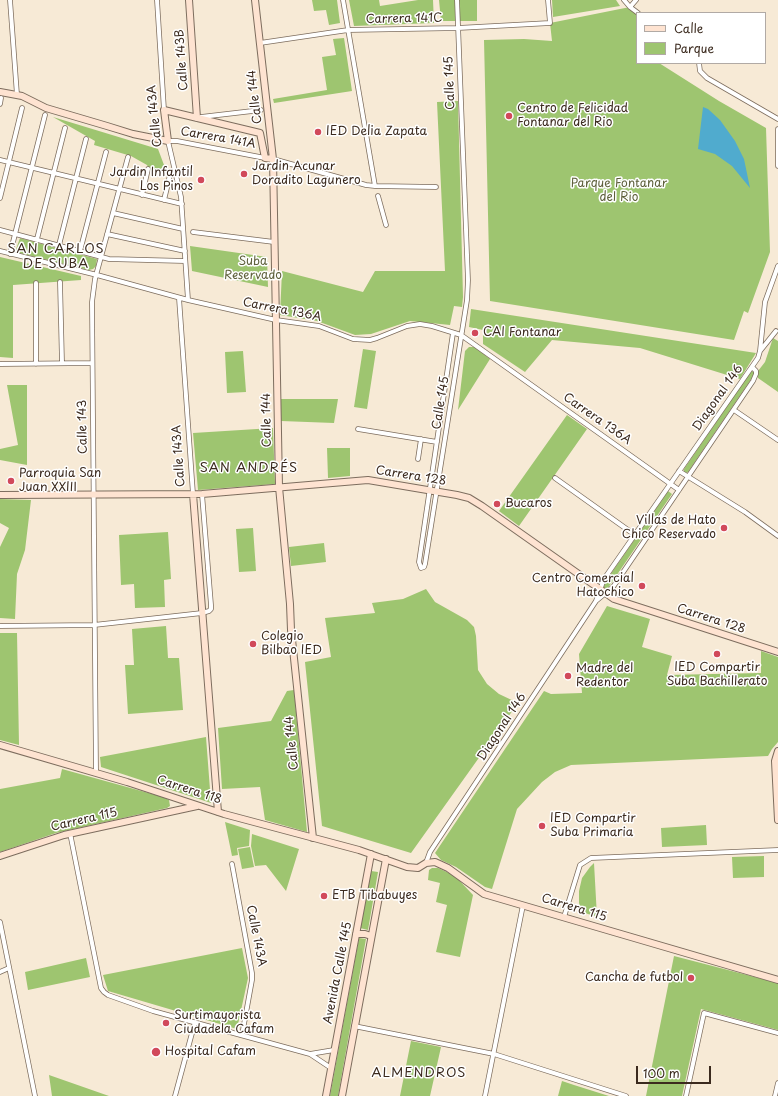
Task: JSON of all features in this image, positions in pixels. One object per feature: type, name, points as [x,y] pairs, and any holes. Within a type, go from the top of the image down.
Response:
[{"type":"street","points":[[10,0],[16,95]]},
{"type":"street","name":"Calle 143A","points":[[157,0],[164,110],[168,141],[182,204],[188,300]]},
{"type":"street","name":"Calle 143B","points":[[189,0],[197,118]]},
{"type":"street","name":"Calle 144","points":[[255,0],[273,159],[279,487],[291,630],[313,838]]},
{"type":"street","points":[[343,0],[375,186]]},
{"type":"street","name":"Calle 145","points":[[453,333],[419,562],[421,568],[424,567],[425,564],[438,491],[461,335],[468,300],[457,0]]},
{"type":"street","name":"Carrera 141C","points":[[260,43],[348,30],[458,28],[550,23],[548,0]]},
{"type":"street","points":[[624,0],[630,8],[636,12]]},
{"type":"street","points":[[630,8],[636,0]]},
{"type":"street","points":[[699,64],[700,71],[707,78],[778,119]]},
{"type":"street","points":[[0,104],[1,95]]},
{"type":"street","name":"Carrera 141A","points":[[1,95],[16,95],[27,98],[46,108],[133,134],[273,159],[360,184],[375,186],[436,187]]},
{"type":"street","points":[[0,198],[22,108]]},
{"type":"street","points":[[164,110],[260,133],[265,158]]},
{"type":"street","points":[[197,118],[261,110]]},
{"type":"street","points":[[10,254],[45,115]]},
{"type":"street","points":[[37,239],[65,128]]},
{"type":"street","points":[[778,129],[778,166]]},
{"type":"street","points":[[59,245],[86,139]]},
{"type":"street","points":[[80,251],[106,152]]},
{"type":"street","name":"Calle 143","points":[[96,773],[92,302],[101,258],[128,157]]},
{"type":"street","points":[[0,160],[182,204]]},
{"type":"street","points":[[142,195],[148,169]]},
{"type":"street","points":[[164,200],[170,175],[175,170]]},
{"type":"street","points":[[378,196],[386,225]]},
{"type":"street","points":[[113,213],[183,228]]},
{"type":"street","points":[[0,230],[59,245],[101,258],[185,261]]},
{"type":"street","points":[[193,232],[274,242]]},
{"type":"street","points":[[108,234],[185,252]]},
{"type":"street","name":"Carrera 136A","points":[[0,251],[97,275],[179,298],[276,320],[319,326],[347,338],[361,340],[377,338],[414,324],[426,325],[461,335],[680,490]]},
{"type":"street","points":[[752,367],[758,358],[760,351],[765,302],[778,266]]},
{"type":"street","points":[[60,282],[62,363]]},
{"type":"street","points":[[36,283],[36,364]]},
{"type":"street","name":"Calle 143A","points":[[179,298],[192,494],[218,812]]},
{"type":"street","points":[[760,351],[776,331]]},
{"type":"street","points":[[0,364],[92,363]]},
{"type":"street","name":"Diagonal 146","points":[[426,864],[430,852],[596,601],[604,579],[752,367],[756,371],[755,378],[734,410],[613,587],[596,601]]},
{"type":"street","points":[[734,410],[778,440]]},
{"type":"street","points":[[358,429],[437,442]]},
{"type":"street","points":[[418,459],[421,439]]},
{"type":"street","points":[[679,471],[745,512],[778,536]]},
{"type":"street","points":[[555,478],[634,535]]},
{"type":"street","name":"Carrera 128","points":[[0,495],[202,494],[368,480],[464,496],[474,501],[614,599],[778,652]]},
{"type":"street","name":"Calle 143A","points":[[202,494],[212,604],[209,611],[202,613]]},
{"type":"street","points":[[0,626],[94,625],[202,613]]},
{"type":"street","name":"Carrera 118","points":[[0,745],[175,797],[218,812],[371,854]]},
{"type":"street","points":[[778,751],[775,761],[778,820]]},
{"type":"street","points":[[174,811],[177,804],[175,797]]},
{"type":"street","name":"Carrera 115","points":[[0,856],[70,833],[199,805]]},
{"type":"street","points":[[70,833],[101,988],[104,992],[108,995],[153,1010],[310,1054],[331,1068]]},
{"type":"street","points":[[564,916],[578,869],[580,865],[587,860],[600,858],[778,850]]},
{"type":"street","name":"Carrera 115","points":[[371,854],[414,868],[435,862],[454,872],[484,894],[564,916],[778,980]]},
{"type":"street","name":"Avenida Calle 145","points":[[326,1096],[371,854]]},
{"type":"street","name":"Avenida Calle 145","points":[[342,1096],[386,859]]},
{"type":"street","name":"Calle 143A","points":[[232,864],[252,973],[242,1035]]},
{"type":"street","points":[[485,1096],[523,905]]},
{"type":"street","points":[[0,922],[35,1096]]},
{"type":"street","points":[[356,934],[371,936]]},
{"type":"street","points":[[0,972],[9,968]]},
{"type":"street","points":[[686,1096],[704,1013],[778,1033]]},
{"type":"street","points":[[175,1096],[195,1022]]},
{"type":"street","points":[[354,1026],[494,1054],[626,1096]]},
{"type":"street","points":[[310,1054],[334,1050]]},
{"type":"street","points":[[775,1096],[778,1083]]},
{"type":"green space","points":[[312,0],[337,0],[340,23],[329,25],[326,10],[314,11]]},
{"type":"green space","points":[[349,0],[379,0],[380,6],[418,0],[433,0],[434,23],[354,26]]},
{"type":"green space","points":[[439,0],[477,0],[477,21],[441,21]]},
{"type":"green space","points":[[552,0],[616,0],[620,6],[553,17]]},
{"type":"green space","name":"Parque Fontanar del Rio","points":[[630,7],[636,12],[636,64],[661,64],[719,101],[766,128],[770,252],[748,313],[744,311],[734,340],[490,301],[484,40],[524,39],[552,41],[550,23]]},
{"type":"green space","points":[[344,38],[352,91],[274,103],[273,99],[327,90],[322,57],[336,55],[333,39]]},
{"type":"green space","points":[[458,101],[463,297],[462,307],[454,306],[450,325],[410,321],[371,334],[355,335],[317,321],[280,315],[282,271],[363,292],[375,271],[445,271],[437,102]]},
{"type":"green space","points":[[53,117],[158,149],[167,173],[148,167],[131,156],[94,145],[95,141]]},
{"type":"green space","points":[[20,238],[97,259],[96,266],[89,270],[15,252]]},
{"type":"green space","name":"Suba Reservado","points":[[190,246],[267,257],[268,287],[192,271]]},
{"type":"green space","points":[[0,257],[81,276],[81,280],[13,285],[13,358],[0,357]]},
{"type":"green space","points":[[471,309],[756,353],[740,379],[640,348],[552,340],[525,372],[483,344],[483,330],[469,327]]},
{"type":"green space","points":[[773,338],[778,341],[778,392],[758,378],[758,371],[765,362]]},
{"type":"green space","points":[[469,347],[475,347],[490,359],[458,410],[465,351]]},
{"type":"green space","points":[[363,349],[376,351],[367,409],[354,407]]},
{"type":"green space","points":[[243,351],[246,392],[227,393],[225,352]]},
{"type":"green space","points":[[751,371],[754,372],[754,375],[688,472],[684,472],[684,469]]},
{"type":"green space","points":[[7,385],[27,385],[27,465],[0,460],[0,449],[18,445]]},
{"type":"green space","points":[[281,399],[338,399],[334,423],[281,421]]},
{"type":"green space","points":[[567,415],[587,429],[519,526],[499,511]]},
{"type":"green space","points":[[273,428],[275,484],[198,490],[193,433]]},
{"type":"green space","points":[[327,448],[350,448],[350,476],[328,478]]},
{"type":"green space","points":[[668,491],[672,494],[607,590],[603,588],[610,575]]},
{"type":"green space","points":[[0,499],[31,500],[25,550],[17,574],[15,619],[0,618],[0,547],[9,528],[0,523]]},
{"type":"green space","points":[[253,528],[256,571],[239,572],[236,529]]},
{"type":"green space","points":[[168,532],[171,579],[164,580],[165,607],[135,608],[134,584],[121,585],[119,535]]},
{"type":"green space","points":[[324,543],[326,562],[291,566],[289,547]]},
{"type":"green space","points":[[426,589],[435,602],[467,620],[474,627],[478,670],[487,684],[499,694],[518,703],[411,853],[322,826],[305,662],[331,657],[325,618],[375,613],[372,603],[403,599]]},
{"type":"green space","points":[[607,606],[650,619],[642,647],[672,656],[667,675],[761,673],[761,651],[778,657],[778,742],[768,756],[571,765],[555,772],[542,782],[517,809],[492,889],[485,887],[456,867],[441,860],[435,853],[544,691],[551,694],[582,693],[579,654]]},
{"type":"green space","points":[[166,626],[168,658],[179,658],[183,710],[128,714],[125,665],[134,665],[132,629]]},
{"type":"green space","points":[[0,633],[17,633],[19,745],[0,740]]},
{"type":"green space","points":[[294,690],[307,832],[265,820],[260,787],[222,789],[218,728],[271,721],[287,691]]},
{"type":"green space","points":[[206,737],[211,803],[101,767],[100,757]]},
{"type":"green space","points":[[62,769],[163,797],[169,800],[170,806],[167,808],[56,833],[0,852],[0,789],[60,778]]},
{"type":"green space","points":[[225,822],[250,830],[249,846],[237,848],[238,855],[232,856]]},
{"type":"green space","points":[[706,825],[707,845],[662,847],[661,828]]},
{"type":"green space","points":[[252,834],[299,849],[286,891],[266,865],[255,866],[251,846]]},
{"type":"green space","points":[[250,847],[254,867],[242,869],[238,849]]},
{"type":"green space","points":[[764,856],[764,877],[733,878],[732,857]]},
{"type":"green space","points":[[594,863],[597,917],[585,913],[581,909],[579,903],[579,891],[582,878]]},
{"type":"green space","points":[[432,868],[438,868],[457,878],[473,895],[460,957],[436,952],[447,905],[436,902],[440,883],[428,880],[429,870]]},
{"type":"green space","points":[[371,871],[378,872],[368,930],[360,928]]},
{"type":"green space","points":[[359,938],[366,939],[338,1096],[330,1096]]},
{"type":"green space","points":[[242,948],[248,978],[237,1029],[108,991],[103,975]]},
{"type":"green space","points":[[674,956],[778,983],[778,1030],[701,1009],[682,1096],[646,1096]]},
{"type":"green space","points":[[86,958],[90,977],[28,990],[25,972]]},
{"type":"green space","points":[[411,1041],[441,1047],[430,1096],[400,1096]]},
{"type":"green space","points":[[49,1075],[109,1096],[52,1096]]},
{"type":"green space","points":[[562,1081],[574,1085],[609,1096],[558,1096]]},
{"type":"water","points":[[703,107],[708,109],[720,120],[735,141],[744,159],[750,188],[732,166],[715,154],[698,149]]},
{"type":"place","name":"Centro de Felicidad Fontanar del Rio","points":[[509,116]]},
{"type":"place","name":"IED Delia Zapata","points":[[318,132]]},
{"type":"place","name":"Jardin Acunar Doradito Lagunero","points":[[244,174]]},
{"type":"place","name":"Jardin Infantil Los Pinos","points":[[201,180]]},
{"type":"place","name":"CAI Fontanar","points":[[475,333]]},
{"type":"place","name":"Parroquia San Juan XXIII","points":[[11,481]]},
{"type":"place","name":"Bucaros","points":[[497,504]]},
{"type":"place","name":"Villas de Hato Chico Reservado","points":[[724,528]]},
{"type":"place","name":"Centro Comercial Hatochico","points":[[642,586]]},
{"type":"place","name":"Colegio Bilbao IED","points":[[253,644]]},
{"type":"place","name":"IED Compartir Suba Bachillerato","points":[[717,654]]},
{"type":"place","name":"Madre del Redentor","points":[[568,676]]},
{"type":"place","name":"IED Compartir Suba Primaria","points":[[542,826]]},
{"type":"place","name":"ETB Tibabuyes","points":[[324,896]]},
{"type":"place","name":"Cancha de futbol","points":[[691,978]]},
{"type":"place","name":"Surtimayorista Ciudadela Cafam","points":[[166,1023]]},
{"type":"place","name":"Hospital Cafam","points":[[156,1052]]},
{"type":"district","name":"SAN CARLOS DE SUBA","points":[[56,256]]},
{"type":"district","name":"SAN ANDRÉS","points":[[249,468]]},
{"type":"district","name":"ALMENDROS","points":[[419,1073]]}]
